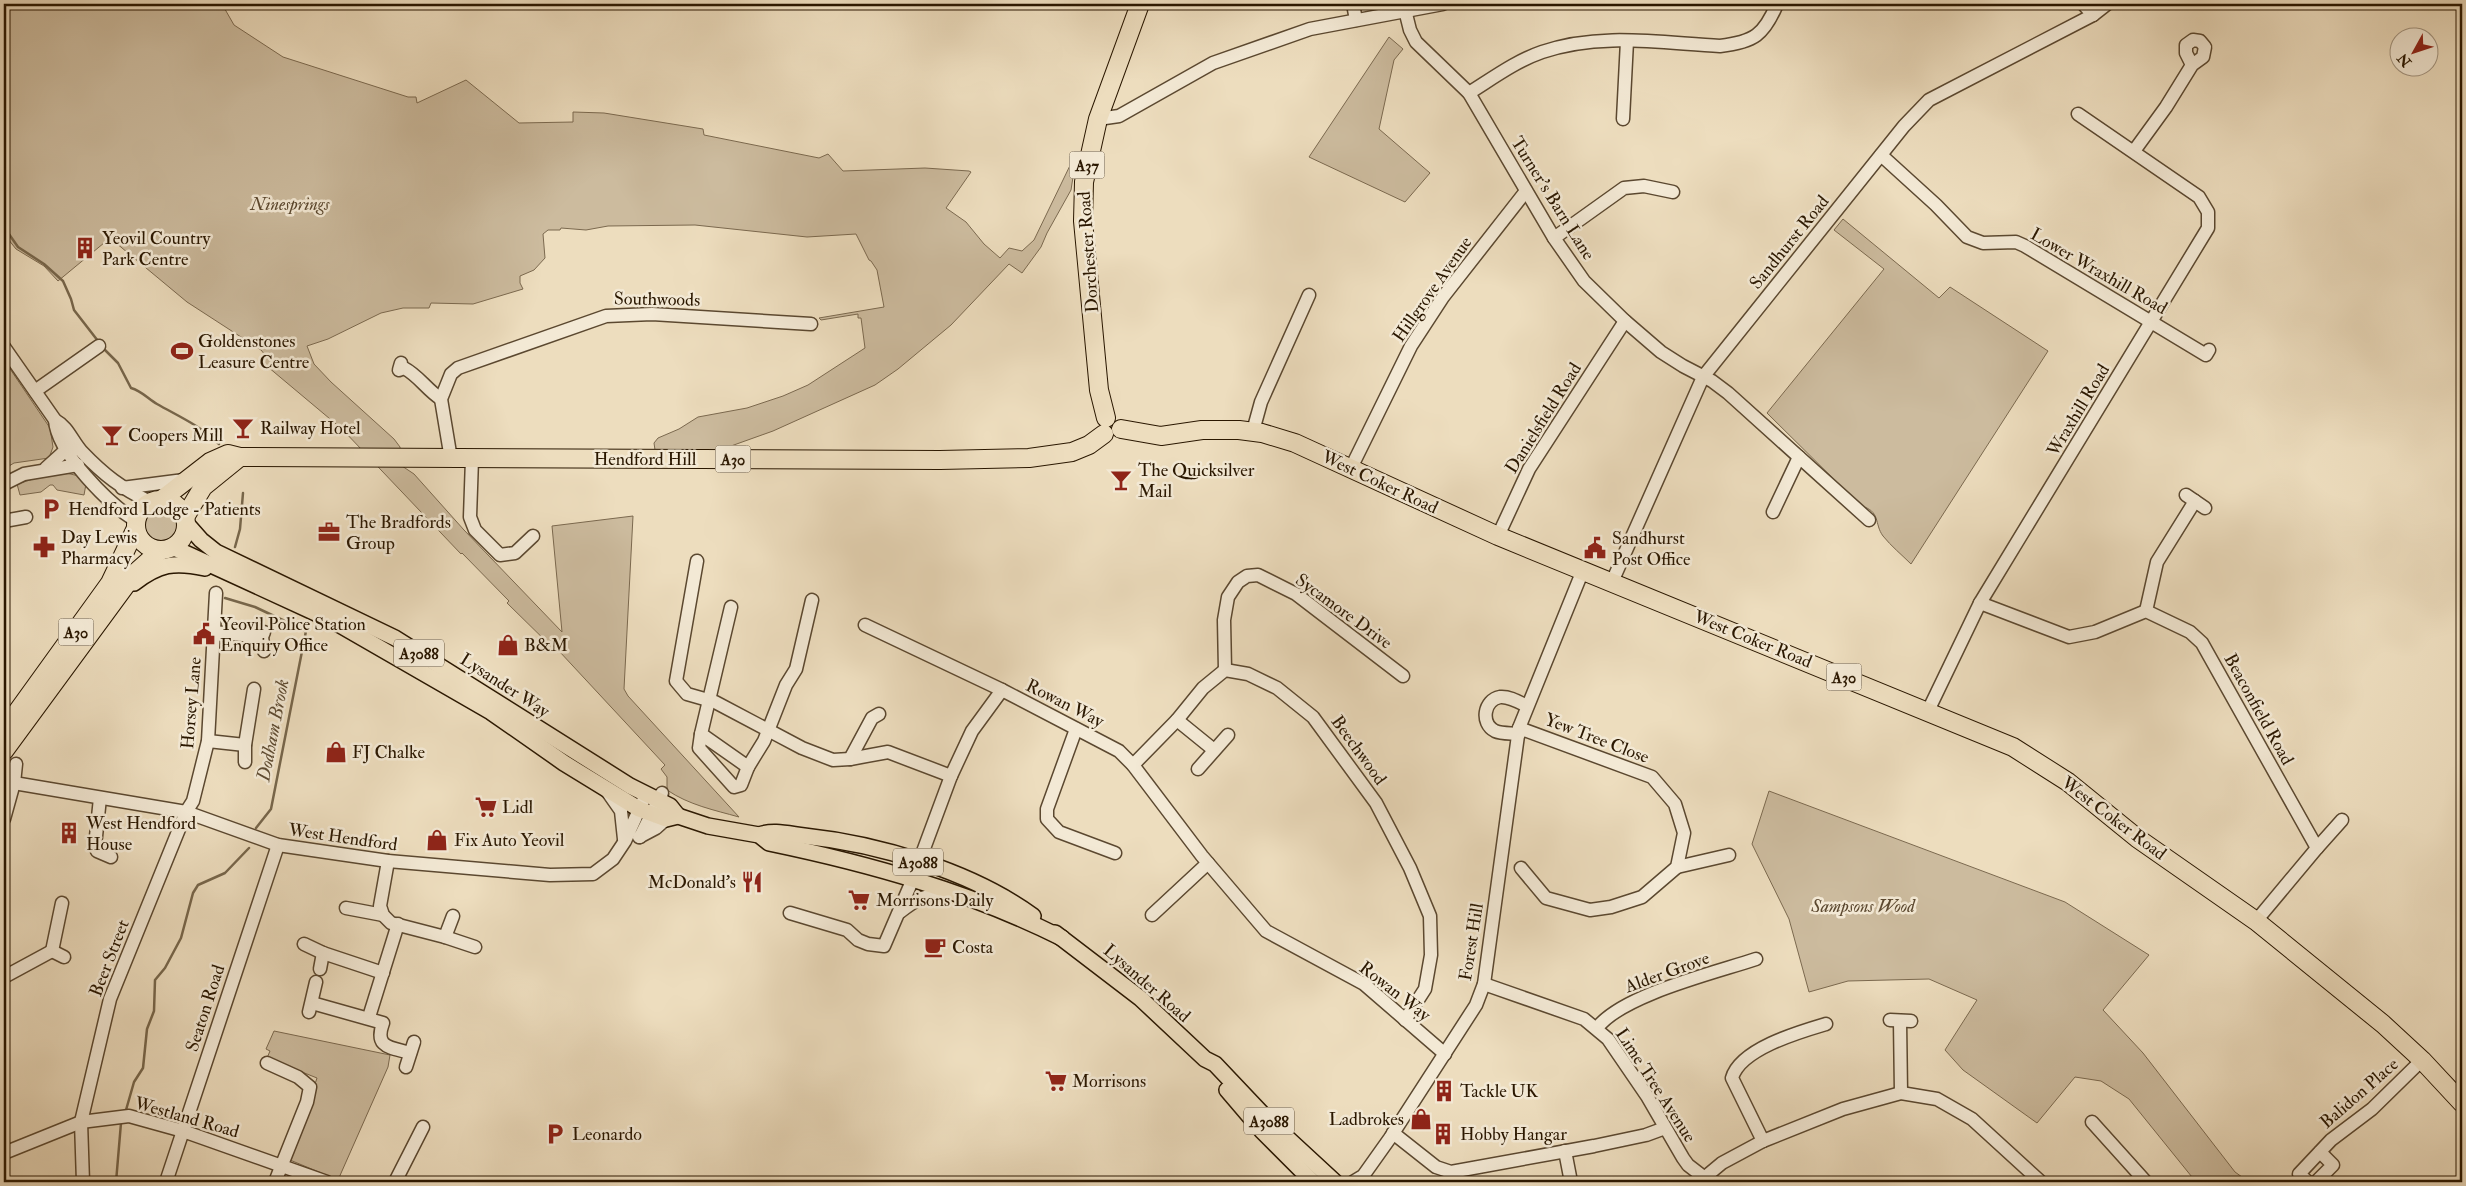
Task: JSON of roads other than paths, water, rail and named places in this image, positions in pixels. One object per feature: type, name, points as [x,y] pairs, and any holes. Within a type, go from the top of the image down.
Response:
[{"type":"highway","name":"Dorchester Road","points":[[1110,427],[1099,390],[1083,221],[1084,182],[1098,119],[1140,4]]},
{"type":"highway","name":"West Coker Road","points":[[1110,427],[1160,436],[1220,429],[1253,431],[1295,443],[1498,536],[1992,738],[2030,757],[2068,782],[2137,838],[2256,921],[2383,1024],[2422,1060],[2462,1103]]},
{"type":"highway","name":"Hendford Hill","points":[[156,501],[184,480],[224,455],[240,457],[451,459],[940,460],[1029,458],[1072,452],[1089,445],[1110,427]]},
{"type":"highway","points":[[186,520],[176,504],[156,501],[142,508],[136,524],[138,535],[147,546],[167,549],[184,535],[186,520],[203,487],[240,457]]},
{"type":"highway","name":"A30","points":[[4,730],[110,583],[136,524]]},
{"type":"highway","name":"A30","points":[[4,751],[134,574],[167,549]]},
{"type":"main road","name":"Lysander Way","points":[[186,520],[201,540],[216,552],[395,638],[651,802]]},
{"type":"main road","name":"Lysander Way","points":[[167,549],[214,568],[333,622],[491,712],[602,786],[651,802]]},
{"type":"main road","points":[[119,594],[156,568],[175,563],[214,568]]},
{"type":"main road","name":"Lysander Road","points":[[651,802],[670,806],[672,817],[708,826],[759,835],[769,832],[835,839],[918,862],[958,876],[1018,906],[1140,998],[1204,1059],[1210,1070],[1308,1179]]},
{"type":"main road","name":"Lysander Road","points":[[759,835],[769,843],[869,866],[912,881],[930,884],[1022,918],[1062,938]]},
{"type":"main road","name":"Lysander Road","points":[[1204,1059],[1215,1064],[1270,1122],[1335,1182]]},
{"type":"street","points":[[1353,4],[1356,20]]},
{"type":"street","points":[[1098,119],[1119,116],[1213,63],[1310,29],[1443,4]]},
{"type":"street","points":[[1469,93],[1517,63],[1542,52],[1579,43],[1610,40],[1720,46],[1737,44],[1755,38],[1768,24],[1777,4]]},
{"type":"street","points":[[2083,4],[2093,15]]},
{"type":"street","name":"Sandhurst Road","points":[[1612,582],[1703,377],[1881,155],[1930,100],[2093,15],[2107,4]]},
{"type":"street","name":"Turner's Barn Lane","points":[[1405,10],[1410,30],[1416,42],[1469,93],[1554,238],[1584,281],[1625,321],[1662,352],[1712,381],[1728,393],[1868,520]]},
{"type":"street","points":[[1623,118],[1627,41]]},
{"type":"street","points":[[2134,151],[2166,108],[2192,64]]},
{"type":"street","name":"Wraxhill Road","points":[[1928,711],[1980,603],[2204,237],[2209,221],[2208,212],[2199,197],[2078,114]]},
{"type":"street","name":"Lower Wraxhill Road","points":[[1881,155],[1936,205],[1967,237],[1982,243],[2010,242],[2025,246],[2206,355]]},
{"type":"street","points":[[1554,238],[1624,188],[1644,186],[1673,192]]},
{"type":"street","name":"Hillgrove Avenue","points":[[1351,468],[1411,346],[1443,297],[1526,191]]},
{"type":"street","points":[[1253,431],[1258,409],[1309,295]]},
{"type":"street","name":"Southwoods","points":[[441,399],[451,374],[458,368],[606,316],[652,314],[811,324]]},
{"type":"street","name":"Danielsfield Road","points":[[1498,536],[1529,469],[1625,321]]},
{"type":"street","points":[[35,391],[100,346]]},
{"type":"street","points":[[4,347],[55,420],[63,424],[82,452],[101,472],[122,488],[156,501]]},
{"type":"street","points":[[401,363],[399,370],[404,368],[416,374],[428,390],[441,399],[451,459]]},
{"type":"street","points":[[55,420],[55,427],[78,465],[122,512],[136,524]]},
{"type":"street","points":[[67,449],[82,452]]},
{"type":"street","points":[[4,484],[24,474],[46,468],[67,449]]},
{"type":"street","points":[[1773,512],[1799,457]]},
{"type":"street","points":[[472,459],[470,517],[475,530],[500,555],[515,553],[533,536]]},
{"type":"street","points":[[46,468],[55,470],[78,465]]},
{"type":"street","points":[[122,488],[184,480]]},
{"type":"street","points":[[1980,603],[2069,637],[2095,632],[2146,611],[2157,562],[2195,501]]},
{"type":"street","points":[[4,521],[26,516]]},
{"type":"street","points":[[697,561],[676,681],[687,694],[708,700],[802,748],[833,760],[888,752],[951,776]]},
{"type":"street","name":"Forest Hill","points":[[1357,1182],[1394,1133],[1445,1054],[1476,1005],[1484,984],[1519,731],[1527,706],[1583,570]]},
{"type":"street","name":"Sycamore Drive","points":[[1225,670],[1224,620],[1228,597],[1238,582],[1247,576],[1258,575],[1296,594],[1403,676]]},
{"type":"street","name":"Horsey Lane","points":[[186,812],[193,801],[208,741],[216,593]]},
{"type":"street","points":[[731,607],[708,700],[700,748],[734,787],[742,785],[748,767],[769,731],[786,685],[796,669],[812,600]]},
{"type":"street","name":"Beaconfield Road","points":[[2146,611],[2190,632],[2202,643],[2317,848]]},
{"type":"street","name":"Rowan Way","points":[[865,625],[1002,690],[1119,751],[1133,765],[1208,863],[1266,931],[1364,984],[1445,1054]]},
{"type":"street","points":[[214,632],[263,634],[264,651]]},
{"type":"street","points":[[1133,765],[1177,720],[1203,688],[1225,670]]},
{"type":"street","name":"Beechwood","points":[[1225,670],[1248,674],[1277,688],[1313,717],[1376,803],[1410,868],[1430,916],[1431,955],[1425,989],[1405,1020]]},
{"type":"street","points":[[245,762],[245,745],[257,710],[254,689]]},
{"type":"street","points":[[790,913],[847,930],[858,940],[868,944],[884,946],[912,881],[951,776],[972,731],[1002,690]]},
{"type":"street","points":[[1519,731],[1502,733],[1492,729],[1486,720],[1486,708],[1495,699],[1501,697],[1527,706]]},
{"type":"street","points":[[850,759],[872,718],[879,714]]},
{"type":"street","points":[[1177,720],[1214,750]]},
{"type":"street","points":[[1076,729],[1047,809],[1047,819],[1059,832],[1115,853]]},
{"type":"street","name":"Yew Tree Close","points":[[1519,731],[1652,777],[1675,804],[1684,833],[1677,867]]},
{"type":"street","points":[[701,734],[748,767]]},
{"type":"street","points":[[1198,769],[1228,735]]},
{"type":"street","points":[[208,741],[245,745]]},
{"type":"street","points":[[4,819],[14,783],[16,764]]},
{"type":"street","name":"West Hendford","points":[[14,783],[186,812],[278,845],[388,861],[550,876],[593,874],[613,859],[651,802]]},
{"type":"street","points":[[602,786],[621,811],[624,841],[640,837],[672,817]]},
{"type":"street","points":[[100,798],[95,846],[97,851],[111,857]]},
{"type":"street","points":[[640,837],[651,802]]},
{"type":"street","name":"Beer Street","points":[[83,1182],[81,1122],[110,999],[186,812]]},
{"type":"street","points":[[2256,921],[2342,820]]},
{"type":"street","name":"Seaton Road","points":[[166,1182],[278,845]]},
{"type":"street","points":[[1521,868],[1546,898],[1590,910],[1611,908],[1642,897],[1677,867],[1729,855]]},
{"type":"street","points":[[388,861],[380,897],[380,906],[383,915],[390,923],[475,947]]},
{"type":"street","points":[[1152,915],[1208,863]]},
{"type":"street","points":[[899,912],[917,899],[933,893],[957,895]]},
{"type":"street","points":[[52,952],[62,903]]},
{"type":"street","points":[[346,908],[383,915]]},
{"type":"street","points":[[445,937],[453,916]]},
{"type":"street","points":[[368,1017],[398,924]]},
{"type":"street","points":[[304,944],[324,953],[383,973]]},
{"type":"street","points":[[52,952],[64,957]]},
{"type":"street","points":[[4,977],[52,952]]},
{"type":"street","points":[[320,969],[324,953]]},
{"type":"street","name":"Alder Grove","points":[[1597,1028],[1606,1017],[1632,1001],[1756,959]]},
{"type":"street","points":[[316,982],[310,1007],[368,1017],[382,1023],[379,1036],[380,1041],[389,1046],[412,1048],[406,1067]]},
{"type":"street","name":"Lime Tree Avenue","points":[[1484,984],[1584,1019],[1597,1028],[1624,1060],[1688,1165],[1707,1180]]},
{"type":"street","points":[[1900,1021],[1901,1093]]},
{"type":"street","points":[[1764,1141],[1732,1078],[1735,1069],[1743,1060],[1791,1035],[1826,1024]]},
{"type":"street","name":"Balidon Place","points":[[2308,1182],[2299,1174],[2331,1140],[2372,1109],[2422,1060]]},
{"type":"street","points":[[267,1063],[298,1077],[310,1086],[307,1102],[275,1182]]},
{"type":"street","points":[[1707,1180],[1722,1163],[1764,1141],[1843,1108],[1901,1093],[1937,1099],[1972,1119],[2041,1182]]},
{"type":"street","name":"Westland Road","points":[[4,1153],[81,1122],[129,1116],[183,1131],[327,1182]]},
{"type":"street","points":[[2092,1122],[2146,1182]]},
{"type":"street","points":[[395,1182],[423,1127]]},
{"type":"street","points":[[1394,1133],[1436,1167],[1451,1172],[1646,1135],[1665,1128]]},
{"type":"street","points":[[1564,1151],[1572,1182]]},
{"type":"street","name":"Balidon Place","points":[[2316,1182],[2333,1165],[2320,1152]]},
{"type":"waterway","name":"Dodham Brook","points":[[4,227],[18,247],[44,264],[63,281],[74,310],[98,341]]},
{"type":"waterway","name":"Dodham Brook","points":[[103,348],[118,363],[131,388],[198,427],[219,444]]},
{"type":"waterway","points":[[235,547],[240,529],[243,493]]},
{"type":"waterway","name":"Dodham Brook","points":[[225,598],[255,607],[306,631],[271,809],[256,828]]},
{"type":"waterway","name":"Dodham Brook","points":[[126,1110],[134,1082],[143,1068],[147,1029],[154,1011],[155,980],[165,968],[181,938],[193,893],[198,885],[225,873],[249,848]]},
{"type":"waterway","name":"Dodham Brook","points":[[116,1182],[121,1123]]},
{"type":"place","name":"Yeovil Country Park Centre","points":[[85,248]]},
{"type":"place","name":"Goldenstones Leasure Centre","points":[[182,351]]},
{"type":"place","name":"Railway Hotel","points":[[243,428]]},
{"type":"place","name":"Coopers Mill","points":[[112,435]]},
{"type":"place","name":"The Quicksilver Mail","points":[[1121,480]]},
{"type":"place","name":"Hendford Lodge - Patients","points":[[51,509]]},
{"type":"place","name":"The Bradfords Group","points":[[329,532]]},
{"type":"place","name":"Day Lewis Pharmacy","points":[[44,547]]},
{"type":"place","name":"Sandhurst Post Office","points":[[1595,548]]},
{"type":"place","name":"Yeovil Police Station Enquiry Office","points":[[204,634]]},
{"type":"place","name":"B&M","points":[[508,645]]},
{"type":"place","name":"FJ Chalke","points":[[336,752]]},
{"type":"place","name":"Lidl","points":[[486,807]]},
{"type":"place","name":"West Hendford House","points":[[69,833]]},
{"type":"place","name":"Fix Auto Yeovil","points":[[437,840]]},
{"type":"place","name":"McDonald's","points":[[752,882]]},
{"type":"place","name":"Morrisons Daily","points":[[859,900]]},
{"type":"place","name":"Costa","points":[[935,947]]},
{"type":"place","name":"Morrisons","points":[[1056,1081]]},
{"type":"place","name":"Tackle UK","points":[[1444,1091]]},
{"type":"place","name":"Ladbrokes","points":[[1421,1119]]},
{"type":"place","name":"Leonardo","points":[[555,1134]]},
{"type":"place","name":"Hobby Hangar","points":[[1443,1134]]},
{"type":"park label","name":"Ninesprings","points":[[290,204]]},
{"type":"park label","name":"Sampsons Wood","points":[[1863,906]]}]
